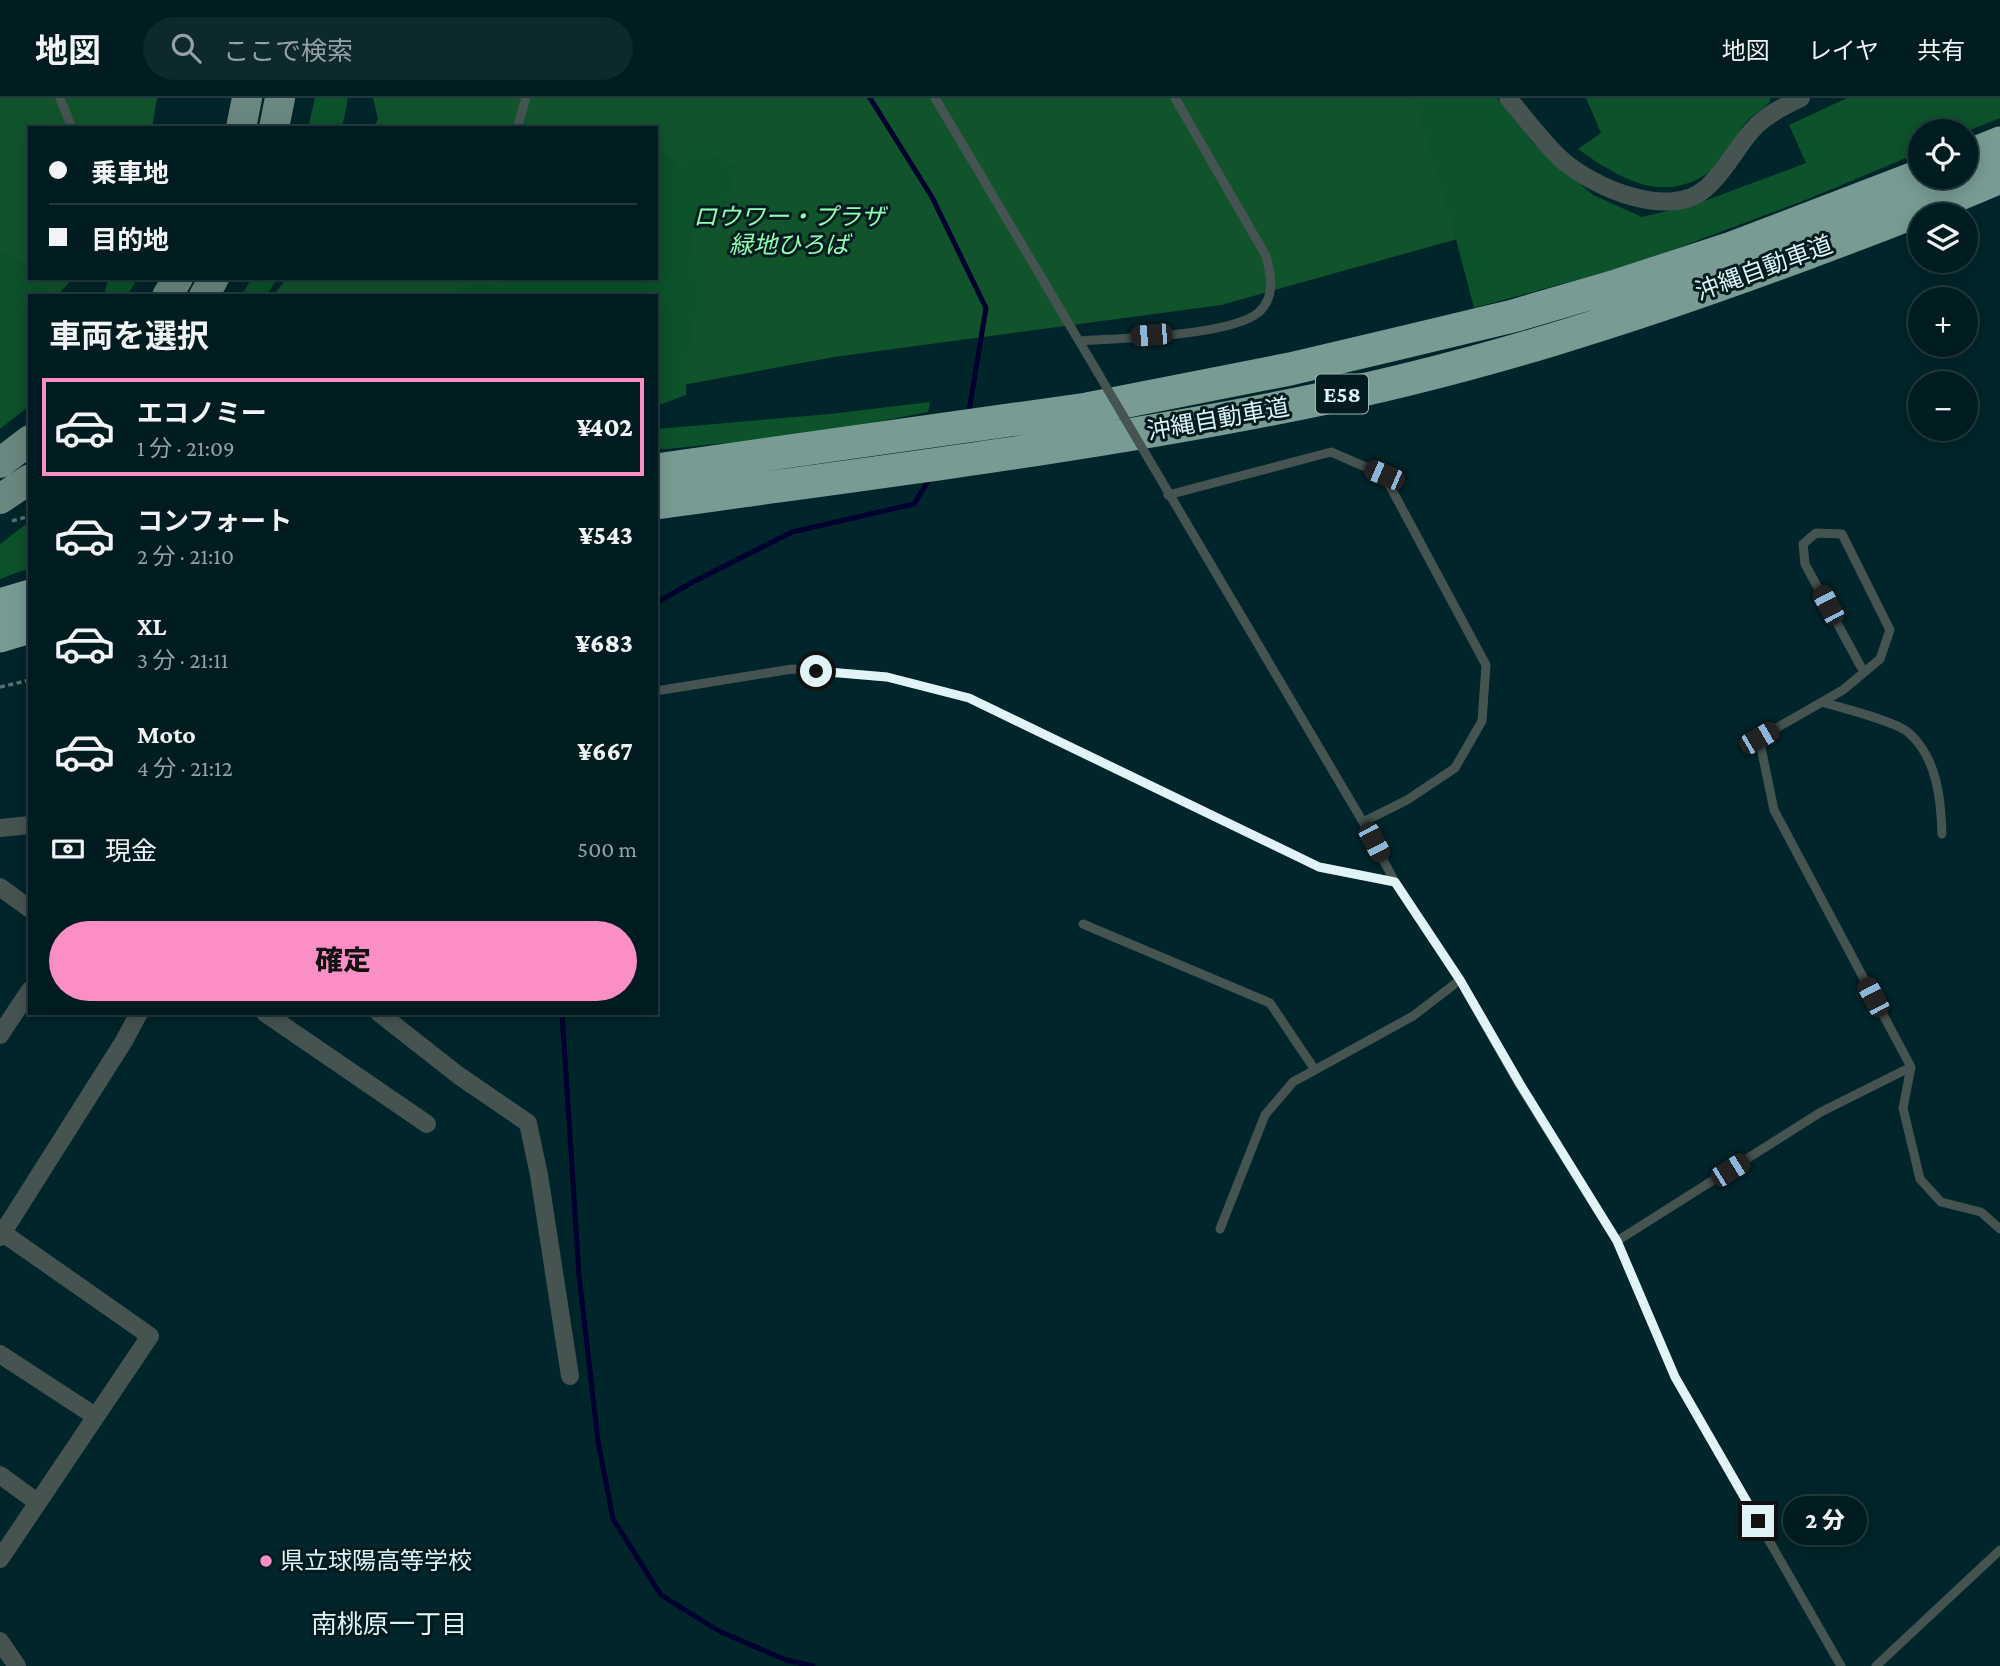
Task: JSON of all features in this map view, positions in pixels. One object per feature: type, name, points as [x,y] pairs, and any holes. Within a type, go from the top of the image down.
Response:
[{"type":"highway","points":[[1978,152],[2000,143]]},
{"type":"highway","name":"沖縄自動車道","points":[[658,503],[1097,441],[1298,404],[1408,379],[1522,349],[1662,305],[1875,228],[2000,177]]},
{"type":"highway","name":"沖縄自動車道","points":[[658,470],[1087,409],[1330,360],[1513,316],[1619,285],[1732,248],[1908,181]]},
{"type":"highway","points":[[0,605],[28,597]]},
{"type":"highway","points":[[0,636],[28,628]]},
{"type":"main road","points":[[242,126],[247,98]]},
{"type":"main road","points":[[274,126],[280,98]]},
{"type":"main road","points":[[0,463],[28,442]]},
{"type":"main road","points":[[3,511],[28,481]]},
{"type":"street","points":[[1507,98],[1562,160],[1605,187],[1642,201],[1676,202],[1703,191],[1722,173],[1757,125],[1775,111],[1801,98]]},
{"type":"street","points":[[0,828],[28,825]]},
{"type":"street","points":[[0,887],[28,908]]},
{"type":"street","points":[[0,1035],[28,993]]},
{"type":"street","points":[[0,1559],[150,1336],[2,1235],[138,1015]]},
{"type":"street","points":[[268,1015],[427,1124]]},
{"type":"street","points":[[382,1015],[458,1075],[528,1123],[539,1175],[570,1376]]},
{"type":"street","points":[[0,1354],[95,1416]]},
{"type":"street","points":[[0,1475],[37,1502]]},
{"type":"street","points":[[0,1641],[17,1666]]},
{"type":"lane","points":[[60,98],[71,126]]},
{"type":"lane","points":[[518,126],[526,98]]},
{"type":"lane","points":[[935,98],[1363,822],[1395,882],[1460,980],[1520,1084],[1617,1241],[1675,1377],[1841,1666]]},
{"type":"lane","points":[[1080,341],[1222,328],[1245,322],[1262,310],[1270,293],[1273,281],[1266,256],[1175,98]]},
{"type":"lane","points":[[1168,495],[1331,452],[1384,475],[1486,665],[1482,721],[1455,768],[1407,800],[1363,822]]},
{"type":"lane","points":[[1861,667],[1805,564],[1803,544],[1816,533],[1842,534],[1890,630],[1880,659],[1843,690],[1759,738],[1774,810],[1910,1067],[1903,1108],[1920,1179],[1941,1202],[1981,1212],[2000,1229]]},
{"type":"lane","points":[[658,691],[792,669],[887,677],[969,698],[1319,867],[1395,882]]},
{"type":"lane","points":[[1822,702],[1872,717],[1909,732],[1933,766],[1942,816],[1942,834]]},
{"type":"lane","points":[[1083,924],[1270,1003],[1315,1070]]},
{"type":"lane","points":[[1220,1229],[1265,1115],[1293,1082],[1413,1016],[1460,980]]},
{"type":"lane","points":[[1617,1241],[1821,1112],[1910,1067]]},
{"type":"lane","points":[[1876,1666],[2000,1550]]},
{"type":"path","points":[[3,511],[28,516]]},
{"type":"path","points":[[0,687],[28,680]]},
{"type":"green space","points":[[0,98],[157,98],[152,126],[28,126],[28,280],[71,280],[59,294],[28,294],[28,299],[0,346]]},
{"type":"green space","points":[[315,98],[348,98],[342,126],[308,126]]},
{"type":"green space","name":"ロウワー・プラザ 緑地ひろば","points":[[373,98],[1451,98],[1522,221],[1221,305],[834,357],[658,390],[658,294],[275,294],[285,280],[658,280],[658,126],[374,126],[378,119]]},
{"type":"green space","points":[[1414,98],[1497,98],[1533,143],[1593,195],[1642,217],[1696,204],[1806,163],[1789,125],[1847,98],[2000,98],[2000,118],[1978,127],[1978,119],[1908,119],[1908,157],[1808,199],[1635,264],[1474,308]]},
{"type":"green space","points":[[1586,98],[1770,98],[1770,102],[1745,123],[1720,164],[1683,185],[1665,187],[1630,180],[1578,149],[1601,133]]},
{"type":"green space","points":[[658,149],[681,165],[703,152],[738,166],[725,204],[692,232],[697,301],[686,366],[686,395],[658,405],[658,294],[460,294],[458,289],[478,283],[505,287],[512,280],[658,280]]},
{"type":"green space","points":[[0,250],[27,268],[28,280],[36,280],[54,294],[28,294],[28,407],[0,429]]},
{"type":"green space","points":[[108,280],[137,280],[128,294],[104,294]]},
{"type":"green space","points":[[251,280],[277,280],[267,294],[242,294]]},
{"type":"green space","points":[[930,402],[928,412],[815,434],[658,450],[658,429],[830,414]]},
{"type":"green space","points":[[28,523],[28,569],[0,579],[0,544]]},
{"type":"waterway","points":[[870,98],[932,197],[986,308],[969,411]]},
{"type":"waterway","points":[[658,602],[792,532],[914,504],[927,483]]},
{"type":"waterway","points":[[562,1015],[579,1275],[598,1441],[613,1519],[661,1595],[719,1631],[786,1660],[813,1666]]},
{"type":"place","name":"県立球陽高等学校","points":[[266,1561]]},
{"type":"district","name":"南桃原一丁目","points":[[389,1624]]},
{"type":"route","points":[[816,671],[887,677],[969,698],[1319,867],[1395,882],[1460,980],[1520,1084],[1617,1241],[1675,1377],[1758,1521]]}]
